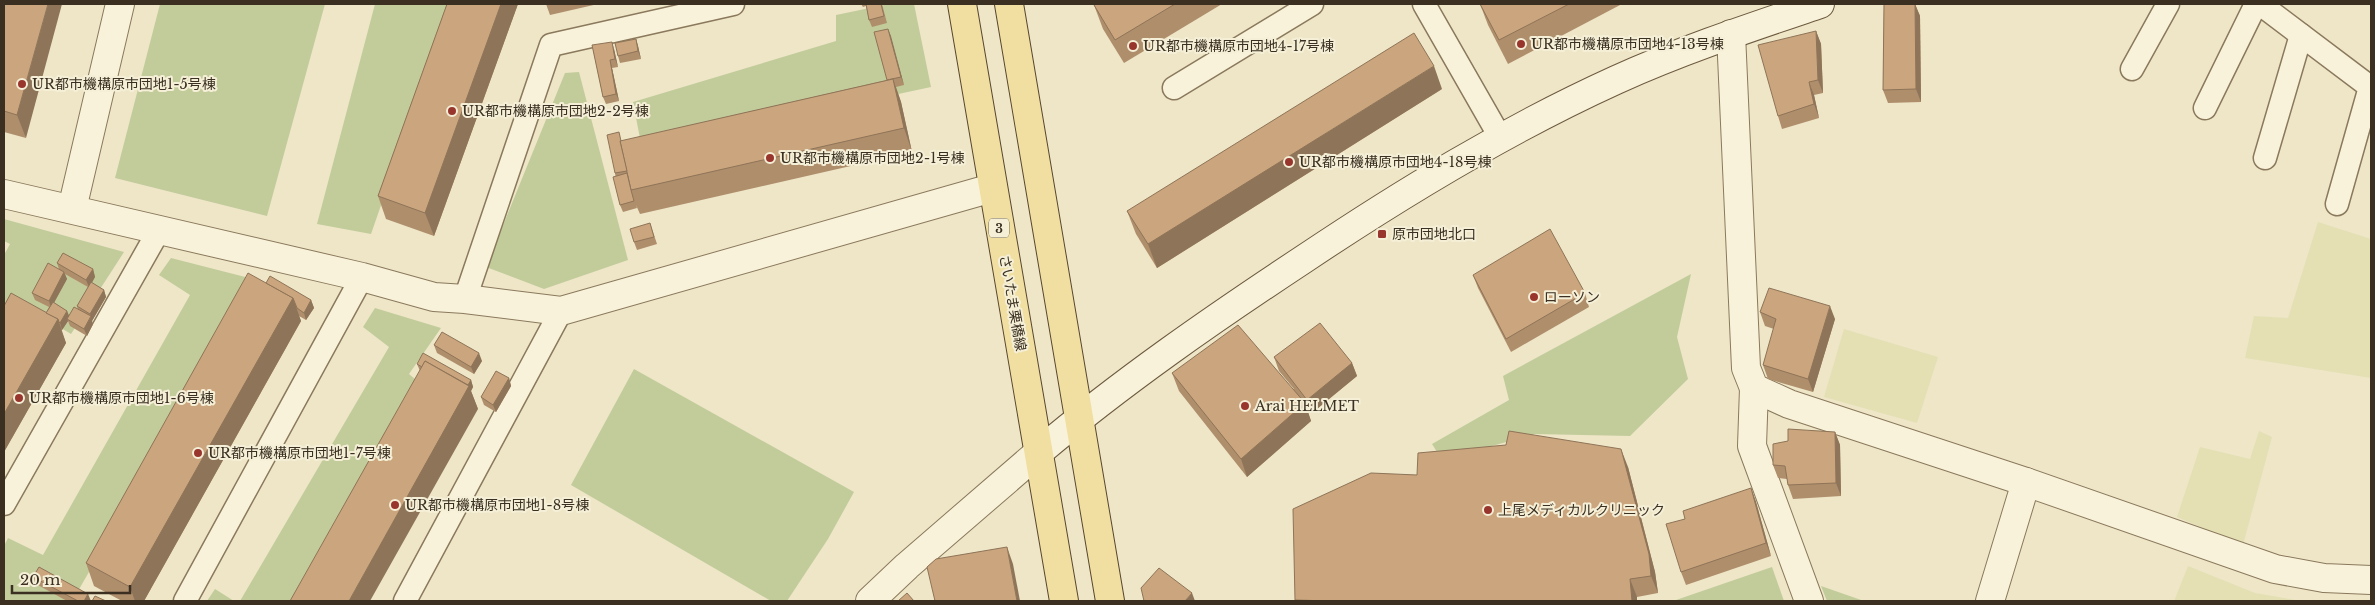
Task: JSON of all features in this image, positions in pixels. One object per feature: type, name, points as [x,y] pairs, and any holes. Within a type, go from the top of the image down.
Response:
[{"type":"main road","name":"さいたま栗橋線","points":[[962,4],[1064,601]]},
{"type":"main road","points":[[1009,4],[1110,601]]},
{"type":"street","points":[[72,209],[120,4]]},
{"type":"street","points":[[870,601],[906,566],[1079,418],[1237,303],[1381,207],[1500,137],[1616,80],[1731,34],[1820,4]]},
{"type":"street","points":[[1731,34],[1746,368],[1754,388],[1752,446],[1809,601]]},
{"type":"street","points":[[4,194],[72,209],[158,232],[362,277],[434,297],[465,298],[561,311],[992,188]]},
{"type":"street","points":[[1754,388],[1790,404],[2026,482],[2275,569],[2324,578],[2371,580]]},
{"type":"street","points":[[1990,601],[2026,482]]},
{"type":"lane","points":[[465,298],[551,44],[733,4]]},
{"type":"lane","points":[[1174,88],[1312,4]]},
{"type":"lane","points":[[1424,4],[1500,137]]},
{"type":"lane","points":[[2132,70],[2168,4]]},
{"type":"lane","points":[[2205,108],[2256,4]]},
{"type":"lane","points":[[2260,4],[2370,87],[2337,204]]},
{"type":"lane","points":[[2264,158],[2302,35]]},
{"type":"lane","points":[[4,504],[158,232]]},
{"type":"lane","points":[[185,601],[362,277]]},
{"type":"lane","points":[[405,601],[561,311]]},
{"type":"shaded area","points":[[2318,222],[2371,239],[2371,378],[2245,358],[2254,316],[2288,318]]},
{"type":"shaded area","points":[[1844,329],[1938,357],[1917,423],[1824,397]]},
{"type":"shaded area","points":[[2259,431],[2272,437],[2243,545],[2177,517],[2200,447],[2250,459]]},
{"type":"shaded area","points":[[2188,566],[2255,593],[2300,601],[2174,601]]},
{"type":"green space","points":[[160,4],[325,4],[267,216],[115,178]]},
{"type":"green space","points":[[375,4],[451,4],[371,234],[317,224]]},
{"type":"green space","points":[[889,4],[914,4],[931,87],[642,149],[633,102],[836,41],[836,15]]},
{"type":"green space","points":[[579,72],[628,260],[544,289],[486,267],[565,73]]},
{"type":"green space","points":[[4,219],[124,252],[71,334],[18,302],[4,327],[4,255],[10,244],[4,241]]},
{"type":"green space","points":[[171,258],[257,280],[74,598],[80,601],[4,601],[4,546],[8,538],[43,555],[190,295],[159,275]]},
{"type":"green space","points":[[1691,274],[1677,337],[1688,379],[1630,436],[1535,434],[1442,460],[1432,444],[1509,400],[1503,376]]},
{"type":"green space","points":[[375,308],[441,328],[409,374],[422,385],[298,601],[240,601],[389,347],[363,327]]},
{"type":"green space","points":[[634,369],[854,492],[828,539],[787,601],[771,601],[571,485]]},
{"type":"green space","points":[[1772,567],[1784,601],[1676,601],[1676,600]]},
{"type":"green space","points":[[1821,586],[1864,601],[1827,601]]},
{"type":"green space","points":[[215,589],[234,601],[207,601]]},
{"type":"building","points":[[4,4],[48,4],[17,115],[4,111]]},
{"type":"building","name":"UR都市機構原市団地2-2号棟","points":[[447,4],[501,4],[425,213],[378,196]]},
{"type":"building","points":[[866,4],[881,4],[884,16],[869,20]]},
{"type":"building","points":[[1175,4],[1115,40],[1094,5]]},
{"type":"building","points":[[1480,4],[1569,4],[1499,40]]},
{"type":"building","points":[[1884,4],[1915,4],[1916,89],[1883,90]]},
{"type":"building","points":[[888,29],[901,77],[887,80],[874,32]]},
{"type":"building","points":[[1816,31],[1818,80],[1809,82],[1814,104],[1778,116],[1758,45]]},
{"type":"building","points":[[1414,33],[1434,66],[1148,244],[1127,211]]},
{"type":"building","points":[[636,39],[638,51],[618,56],[615,43]]},
{"type":"building","points":[[612,42],[615,59],[610,60],[616,94],[603,97],[592,45]]},
{"type":"building","points":[[893,79],[904,128],[631,190],[620,141]]},
{"type":"building","points":[[619,132],[627,171],[615,173],[607,135]]},
{"type":"building","points":[[627,173],[634,201],[620,205],[613,177]]},
{"type":"building","points":[[650,223],[654,237],[634,242],[630,229]]},
{"type":"building","name":"ローソン","points":[[1550,229],[1585,293],[1506,339],[1473,275]]},
{"type":"building","points":[[63,253],[93,269],[86,280],[57,263]]},
{"type":"building","points":[[48,263],[64,272],[49,301],[32,293]]},
{"type":"building","name":"UR都市機構原市団地1-7号棟","points":[[248,273],[293,298],[130,587],[86,563]]},
{"type":"building","points":[[270,276],[311,300],[304,313],[297,308],[293,298],[266,283]]},
{"type":"building","points":[[91,282],[104,290],[90,314],[77,306]]},
{"type":"building","points":[[1769,288],[1830,306],[1808,379],[1763,365],[1776,319],[1760,312]]},
{"type":"building","points":[[11,293],[58,319],[4,414],[4,306]]},
{"type":"building","points":[[53,302],[67,311],[60,323],[58,319],[46,313]]},
{"type":"building","points":[[74,307],[91,316],[84,329],[67,319]]},
{"type":"building","points":[[1320,323],[1352,363],[1307,400],[1274,357]]},
{"type":"building","name":"Arai HELMET","points":[[1238,325],[1305,403],[1241,459],[1172,373]]},
{"type":"building","points":[[442,332],[479,353],[471,367],[434,345]]},
{"type":"building","points":[[423,353],[471,380],[468,385],[425,361],[422,367],[417,364]]},
{"type":"building","points":[[425,361],[469,386],[349,601],[290,601]]},
{"type":"building","points":[[496,371],[509,378],[493,405],[481,397]]},
{"type":"building","points":[[1788,429],[1835,432],[1836,483],[1788,485],[1785,466],[1773,465],[1773,444],[1788,441]]},
{"type":"building","name":"上尾メディカルクリニック","points":[[1509,431],[1621,449],[1649,554],[1651,576],[1630,579],[1632,601],[1295,600],[1293,509],[1371,473],[1417,475],[1418,453],[1506,445]]},
{"type":"building","points":[[1751,488],[1766,543],[1681,572],[1666,524],[1685,519],[1683,511]]},
{"type":"building","points":[[1007,547],[1017,601],[935,601],[927,567],[936,559]]},
{"type":"building","points":[[39,567],[88,594],[84,601],[78,601],[33,577]]},
{"type":"building","points":[[1159,568],[1192,593],[1185,601],[1144,601],[1141,588]]},
{"type":"building","points":[[907,593],[914,601],[898,601]]},
{"type":"building","points":[[95,596],[106,601],[92,601]]},
{"type":"place","name":"UR都市機構原市団地4-13号棟","points":[[1521,44]]},
{"type":"place","name":"UR都市機構原市団地4-17号棟","points":[[1133,46]]},
{"type":"place","name":"UR都市機構原市団地1-5号棟","points":[[22,84]]},
{"type":"place","name":"UR都市機構原市団地2-2号棟","points":[[452,111]]},
{"type":"place","name":"UR都市機構原市団地2-1号棟","points":[[770,158]]},
{"type":"place","name":"UR都市機構原市団地4-18号棟","points":[[1289,162]]},
{"type":"place","name":"原市団地北口","points":[[1382,234]]},
{"type":"place","name":"ローソン","points":[[1534,297]]},
{"type":"place","name":"UR都市機構原市団地1-6号棟","points":[[19,398]]},
{"type":"place","name":"Arai HELMET","points":[[1245,406]]},
{"type":"place","name":"UR都市機構原市団地1-7号棟","points":[[198,453]]},
{"type":"place","name":"UR都市機構原市団地1-8号棟","points":[[395,505]]},
{"type":"place","name":"上尾メディカルクリニック","points":[[1488,510]]}]
